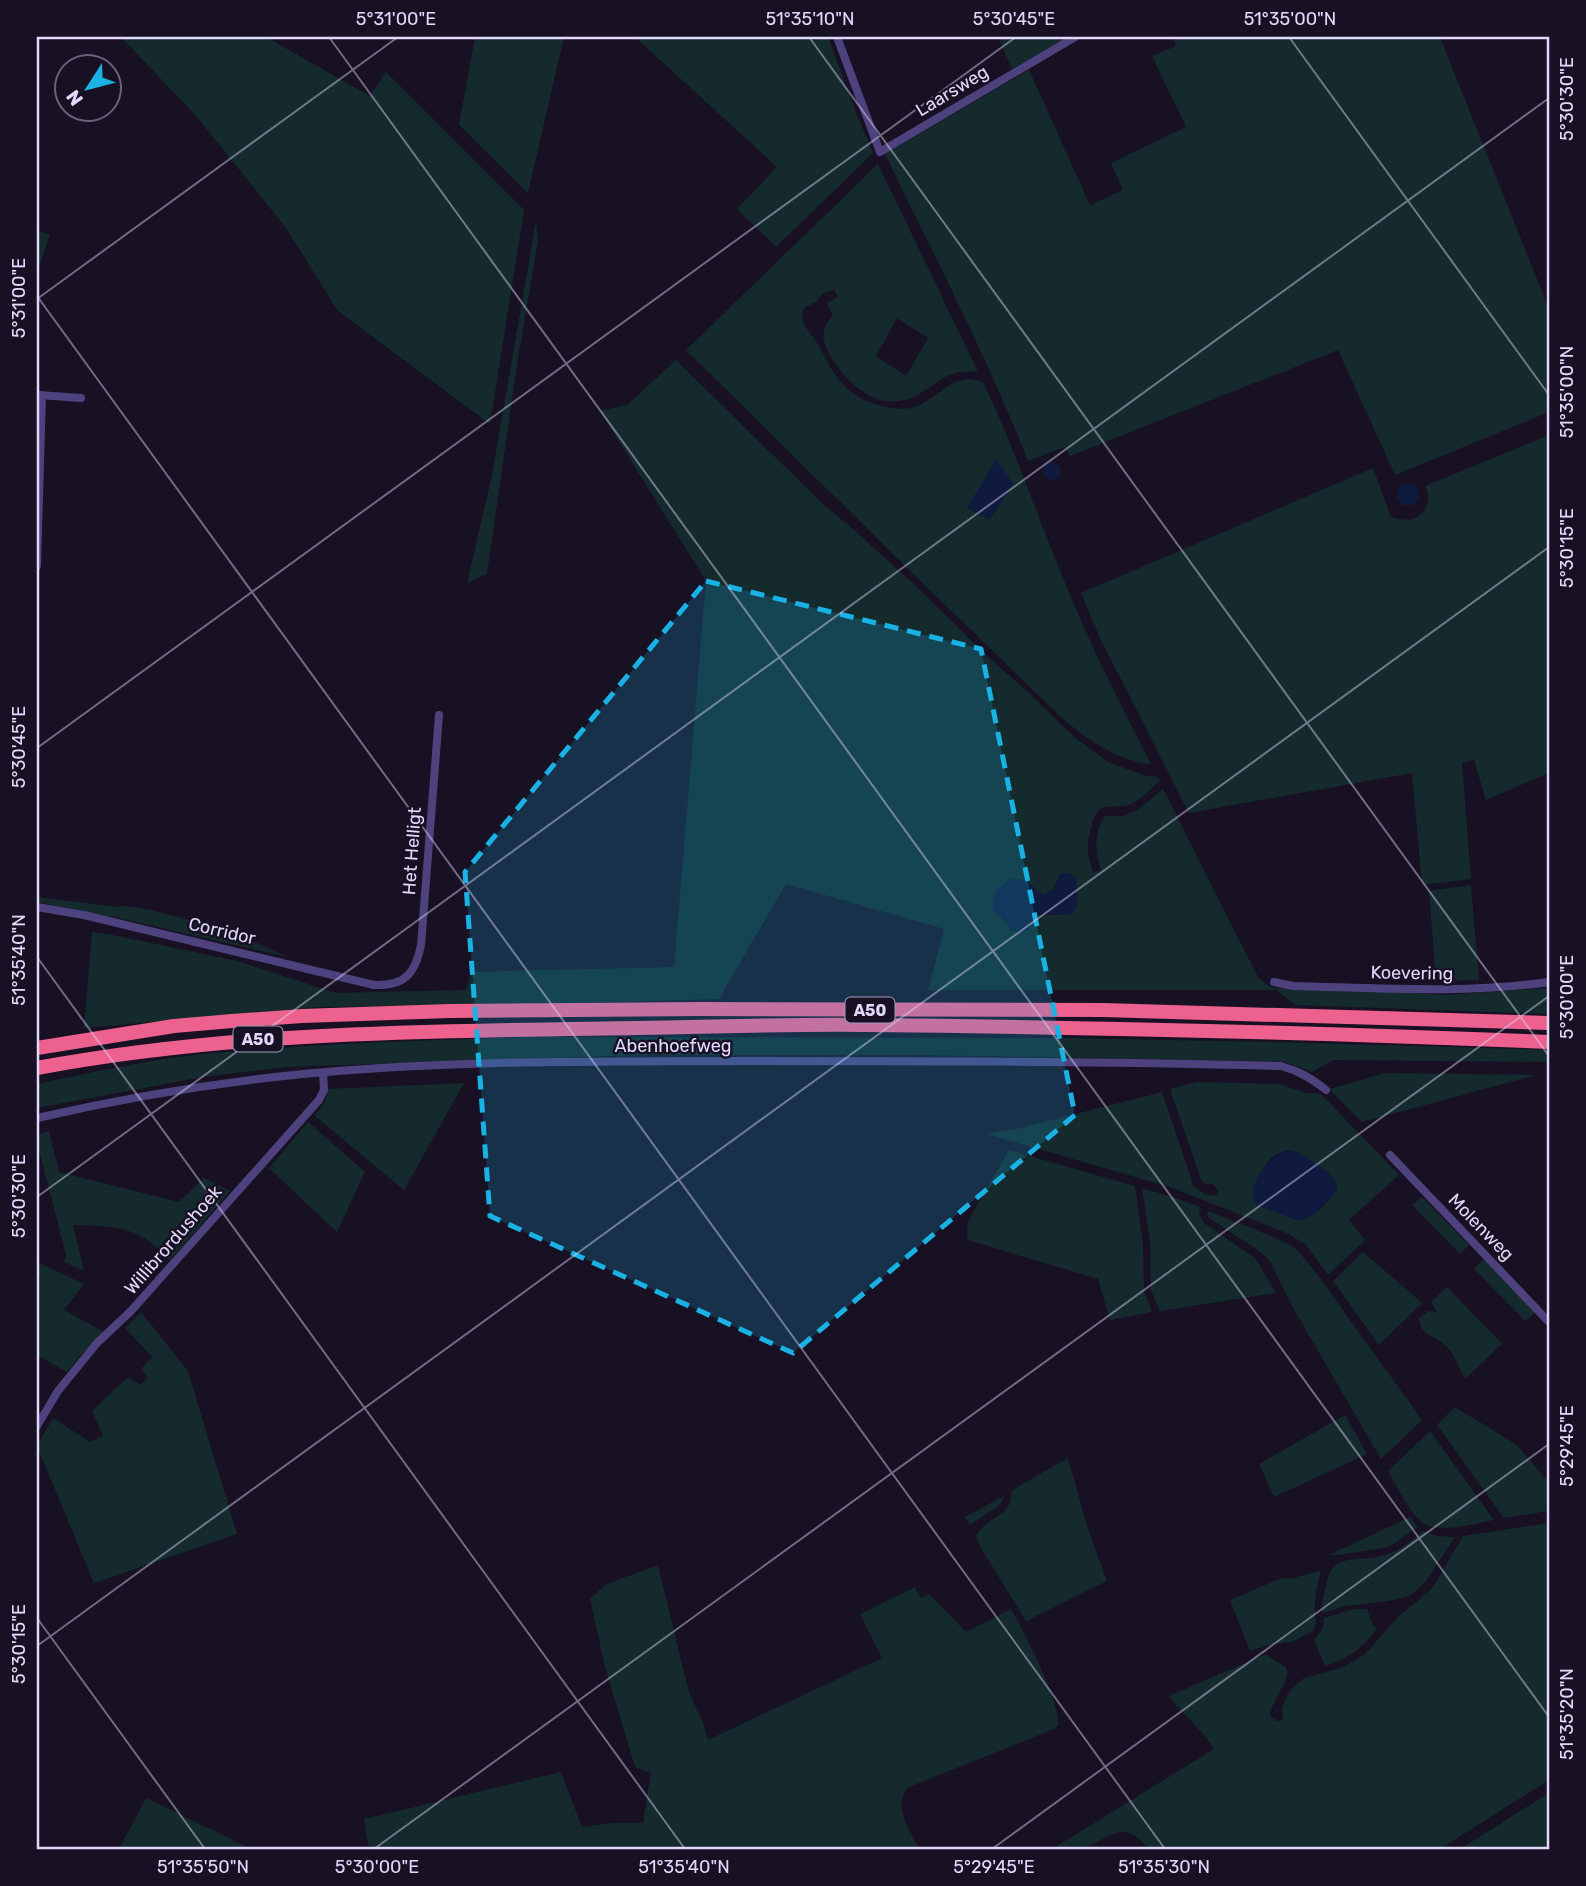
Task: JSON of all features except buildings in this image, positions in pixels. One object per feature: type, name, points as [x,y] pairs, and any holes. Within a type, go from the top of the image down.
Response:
[{"type":"highway","name":"A50","points":[[37,1048],[174,1026],[302,1016],[450,1011],[1103,1010],[1549,1023]]},
{"type":"highway","name":"A50","points":[[37,1068],[186,1045],[308,1036],[481,1030],[861,1025],[1255,1031],[1549,1042]]},
{"type":"street","name":"Laarsweg","points":[[837,37],[880,152],[1075,37]]},
{"type":"street","points":[[37,566],[39,395],[81,398]]},
{"type":"street","name":"Het Helligt","points":[[400,982],[412,971],[421,945],[439,715]]},
{"type":"street","name":"Corridor","points":[[37,907],[84,915],[374,985],[400,982]]},
{"type":"street","name":"Koevering","points":[[1274,982],[1293,986],[1478,989],[1549,982]]},
{"type":"street","name":"Abenhoefweg","points":[[37,1118],[161,1093],[233,1082],[412,1067],[536,1063],[1063,1061],[1280,1066],[1298,1071],[1326,1090]]},
{"type":"street","name":"Willibrordushoek","points":[[37,1426],[58,1391],[97,1343],[131,1311],[319,1100],[324,1090],[323,1073]]},
{"type":"street","name":"Molenweg","points":[[1390,1155],[1549,1322]]},
{"type":"highlighted area","points":[[706,581],[981,649],[1075,1115],[793,1353],[490,1216],[465,872]]},
{"type":"green space","points":[[121,37],[266,37],[370,96],[386,72],[524,210],[490,424],[338,311],[286,228],[197,117]]},
{"type":"green space","points":[[475,37],[564,37],[528,193],[459,125]]},
{"type":"green space","points":[[635,37],[828,37],[873,153],[776,247],[737,209],[777,167]]},
{"type":"green space","points":[[998,37],[1068,37],[1012,69]]},
{"type":"green space","points":[[1173,37],[1440,37],[1549,309],[1549,412],[1395,475],[1338,350],[1070,456],[1065,447],[1028,461],[978,345],[885,154],[1029,70],[1090,205],[1123,190],[1111,163],[1186,127],[1152,56],[1176,46]]},
{"type":"green space","points":[[878,164],[978,372],[952,374],[905,400],[879,400],[856,387],[827,350],[824,329],[833,315],[827,303],[838,297],[834,289],[805,307],[804,324],[838,379],[853,393],[873,404],[909,408],[925,402],[957,381],[975,380],[984,384],[1085,631],[1151,765],[1126,759],[1104,748],[1063,719],[686,350]],"holes":[[[897,318],[928,338],[906,376],[876,356]]]},
{"type":"green space","points":[[536,221],[538,240],[487,574],[467,583],[492,475]]},
{"type":"green space","points":[[37,230],[50,235],[37,272]]},
{"type":"green space","points":[[676,360],[825,506],[919,589],[1073,736],[1108,762],[1143,775],[1157,777],[1160,781],[1137,801],[1125,806],[1103,808],[1096,814],[1088,843],[1093,873],[1101,870],[1096,843],[1098,829],[1105,816],[1123,816],[1138,810],[1163,789],[1258,977],[1270,987],[1446,995],[1549,988],[1549,1014],[1296,1005],[1276,990],[928,990],[944,929],[786,884],[720,999],[321,1007],[84,1028],[92,932],[237,961],[336,993],[466,990],[471,972],[674,967],[706,581],[600,411],[627,405]],"holes":[[[1060,874],[1058,915],[1038,917],[1024,932],[1011,930],[1001,917],[1008,880],[1023,881],[1043,895],[1053,890]]]},
{"type":"green space","points":[[1549,435],[1549,773],[1486,800],[1474,760],[1462,763],[1471,879],[1422,885],[1412,773],[1189,813],[1100,638],[1081,593],[1373,468],[1391,517],[1413,519],[1425,510],[1427,505],[1425,486]]},
{"type":"green space","points":[[1471,885],[1479,980],[1436,981],[1429,891]]},
{"type":"green space","points":[[37,897],[152,910],[236,933],[287,957],[37,902]]},
{"type":"green space","points":[[521,1037],[1062,1038],[1270,1042],[1549,1050],[1549,1062],[1333,1060],[1312,1072],[1285,1062],[1261,1061],[915,1055],[647,1055],[285,1067],[203,1077],[37,1108],[37,1084],[175,1058],[317,1046]]},
{"type":"green space","points":[[1385,1073],[1536,1075],[1362,1122],[1331,1091],[1326,1090]]},
{"type":"green space","points":[[1197,1082],[1279,1084],[1307,1093],[1321,1094],[1399,1175],[1349,1220],[1365,1240],[1328,1275],[1306,1245],[1289,1234],[1170,1187],[987,1134],[1021,1128],[1162,1092],[1194,1187],[1213,1196],[1219,1192],[1213,1184],[1206,1184],[1201,1180],[1170,1089]],"holes":[[[1289,1150],[1330,1174],[1334,1194],[1314,1214],[1297,1220],[1256,1205],[1267,1163],[1279,1153]]]},
{"type":"green space","points":[[464,1083],[404,1190],[314,1115],[324,1104],[328,1089]]},
{"type":"green space","points":[[308,1122],[365,1172],[337,1232],[269,1168]]},
{"type":"green space","points":[[49,1131],[59,1172],[179,1202],[204,1178],[230,1191],[170,1260],[149,1241],[127,1230],[73,1225],[84,1271],[62,1261],[66,1260],[66,1255],[37,1142],[37,1135]]},
{"type":"green space","points":[[1009,1150],[1135,1186],[1143,1244],[1144,1291],[1152,1312],[1110,1320],[1098,1279],[968,1240],[968,1221]]},
{"type":"green space","points":[[1142,1188],[1200,1207],[1199,1214],[1204,1223],[1255,1258],[1276,1293],[1160,1311],[1151,1290],[1150,1242]]},
{"type":"green space","points":[[1422,1197],[1469,1245],[1460,1254],[1412,1205]]},
{"type":"green space","points":[[1208,1211],[1271,1236],[1298,1251],[1422,1420],[1381,1459],[1292,1306],[1270,1261],[1258,1250],[1210,1219],[1207,1216]]},
{"type":"green space","points":[[1363,1252],[1422,1303],[1379,1345],[1333,1281]]},
{"type":"green space","points":[[1484,1259],[1536,1312],[1525,1321],[1474,1269]]},
{"type":"green space","points":[[37,1262],[84,1284],[64,1310],[104,1332],[67,1372],[37,1355],[37,1286],[41,1278],[37,1276]]},
{"type":"green space","points":[[1447,1287],[1502,1344],[1465,1379],[1448,1349],[1441,1341],[1425,1332],[1420,1324],[1419,1318],[1428,1311],[1437,1312],[1431,1302]]},
{"type":"green space","points":[[141,1312],[188,1371],[237,1534],[94,1583],[37,1446],[53,1418],[90,1442],[103,1436],[92,1411],[128,1377],[141,1385],[148,1377],[141,1369],[152,1357],[125,1328]]},
{"type":"green space","points":[[1455,1407],[1517,1445],[1549,1483],[1549,1511],[1504,1518],[1437,1425]]},
{"type":"green space","points":[[1345,1415],[1367,1454],[1274,1497],[1259,1464]]},
{"type":"green space","points":[[1430,1431],[1494,1520],[1443,1528],[1427,1525],[1416,1516],[1388,1471]]},
{"type":"green space","points":[[1068,1458],[1087,1526],[1107,1581],[1026,1621],[976,1536],[980,1529],[1008,1506],[1011,1491]]},
{"type":"green space","points":[[1004,1496],[1001,1504],[970,1525],[965,1517]]},
{"type":"green space","points":[[1410,1517],[1418,1527],[1389,1547],[1329,1555]]},
{"type":"green space","points":[[1549,1523],[1549,1780],[1440,1849],[1148,1849],[1132,1834],[1125,1832],[1110,1835],[1081,1849],[1052,1849],[1214,1749],[1169,1696],[1266,1654],[1287,1671],[1270,1715],[1276,1721],[1283,1720],[1282,1708],[1289,1692],[1304,1678],[1342,1668],[1365,1654],[1399,1616],[1435,1584],[1463,1536]]},
{"type":"green space","points":[[1423,1531],[1437,1536],[1455,1537],[1426,1581],[1410,1596],[1345,1606],[1322,1613],[1329,1575],[1339,1563],[1393,1552]]},
{"type":"green space","points":[[658,1566],[689,1692],[708,1740],[882,1658],[860,1614],[915,1587],[921,1598],[929,1594],[966,1632],[1011,1609],[1048,1684],[1058,1725],[1054,1729],[909,1787],[904,1794],[902,1810],[907,1826],[920,1849],[369,1849],[364,1819],[561,1772],[582,1827],[643,1823],[651,1773],[635,1767],[605,1667],[590,1599],[605,1585]]},
{"type":"green space","points":[[1321,1570],[1315,1597],[1316,1622],[1313,1631],[1292,1642],[1271,1644],[1250,1651],[1230,1600],[1282,1578],[1291,1579]]},
{"type":"green space","points":[[1355,1609],[1367,1609],[1377,1629],[1354,1652],[1325,1666],[1314,1640],[1323,1629],[1324,1618]]},
{"type":"green space","points":[[1549,1793],[1549,1849],[1460,1849]]},
{"type":"green space","points":[[146,1798],[241,1844],[251,1849],[119,1849]]},
{"type":"water","points":[[996,459],[1013,484],[990,520],[967,508]]},
{"type":"water","points":[[1048,462],[1056,462],[1061,471],[1059,478],[1048,480],[1043,475],[1043,467]]},
{"type":"water","points":[[1408,484],[1416,487],[1419,495],[1416,503],[1408,506],[1400,503],[1397,495],[1400,487]]},
{"type":"water","points":[[1069,873],[1076,879],[1076,907],[1072,913],[1040,917],[1030,922],[1029,929],[1019,932],[1013,930],[992,909],[995,893],[1008,880],[1024,879],[1043,895],[1053,890],[1060,874]]},
{"type":"water","points":[[1289,1150],[1324,1169],[1337,1185],[1335,1193],[1319,1209],[1310,1217],[1298,1220],[1256,1205],[1253,1197],[1253,1189],[1261,1171],[1274,1157]]}]
